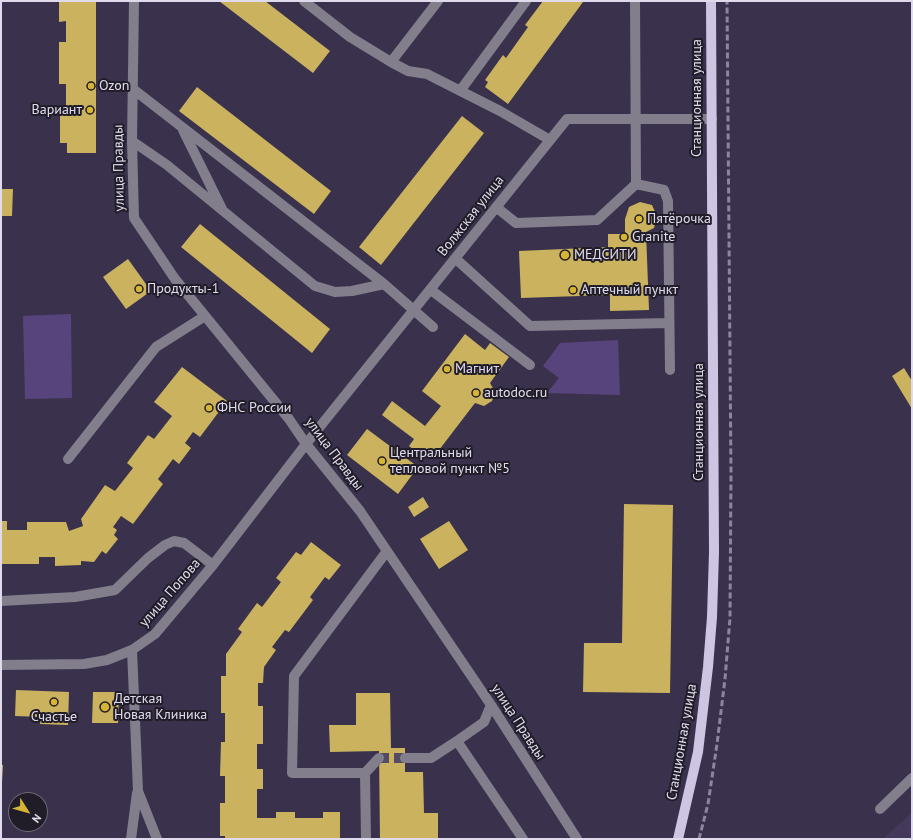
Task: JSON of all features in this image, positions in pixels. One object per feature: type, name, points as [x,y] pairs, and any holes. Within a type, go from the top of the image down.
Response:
[{"type":"main road","name":"Станционная улица","points":[[678,839],[698,752],[712,617],[714,552],[711,1]]},
{"type":"street","name":"улица Правды","points":[[134,1],[132,141],[134,218],[175,279],[289,419],[306,444],[360,511],[491,705],[577,839]]},
{"type":"street","points":[[304,1],[350,37],[391,62],[408,71],[427,74],[500,111],[550,140]]},
{"type":"street","points":[[391,62],[438,1]]},
{"type":"street","points":[[460,91],[526,1]]},
{"type":"street","points":[[496,207],[516,223],[597,220],[636,184],[635,1]]},
{"type":"street","points":[[133,89],[384,284],[414,312],[433,327]]},
{"type":"street","name":"Волжская улица","points":[[306,444],[414,312],[567,119],[712,119]]},
{"type":"street","points":[[181,127],[224,212]]},
{"type":"street","points":[[132,141],[158,158],[315,286],[335,292],[352,291],[384,284]]},
{"type":"street","points":[[636,184],[664,190],[668,201],[670,370]]},
{"type":"street","points":[[456,259],[530,326],[669,324]]},
{"type":"street","points":[[431,290],[530,365]]},
{"type":"street","points":[[68,458],[156,347],[205,316]]},
{"type":"street","name":"улица Попова","points":[[1,665],[84,664],[107,660],[132,650],[155,634],[213,565],[306,444]]},
{"type":"street","points":[[1,601],[75,597],[115,590],[148,558],[165,545],[174,541],[184,543],[213,565]]},
{"type":"street","points":[[366,773],[292,773],[294,676],[387,551]]},
{"type":"street","points":[[132,650],[138,791],[132,839]]},
{"type":"street","points":[[405,758],[431,758],[484,722],[491,705]]},
{"type":"street","points":[[457,740],[523,839]]},
{"type":"street","points":[[366,839],[366,773],[379,758]]},
{"type":"street","points":[[880,809],[912,778]]},
{"type":"street","points":[[138,791],[157,839]]},
{"type":"shaded area","points":[[71,314],[72,398],[25,399],[23,316]]},
{"type":"shaded area","points":[[618,340],[620,395],[547,393],[559,378],[543,366],[560,343]]},
{"type":"shaded area","points":[[912,812],[912,839],[883,839]]},
{"type":"building","points":[[59,1],[96,1],[96,153],[67,153],[67,143],[60,143],[60,106],[66,106],[66,84],[59,84],[59,42],[66,42],[66,21],[59,22]]},
{"type":"building","points":[[219,1],[265,1],[330,51],[313,73]]},
{"type":"building","points":[[543,1],[583,2],[508,104],[485,87],[488,82],[485,80],[503,55],[506,58],[528,27],[525,25]]},
{"type":"building","points":[[197,87],[331,191],[314,214],[179,111]]},
{"type":"building","points":[[462,116],[484,133],[381,265],[359,247]]},
{"type":"building","points":[[1,189],[13,189],[12,216],[1,216]]},
{"type":"building","points":[[640,202],[652,205],[657,216],[654,228],[646,232],[649,310],[610,311],[610,295],[521,298],[519,251],[608,247],[608,234],[625,234],[625,219],[629,207]]},
{"type":"building","points":[[200,224],[330,329],[312,353],[181,247]]},
{"type":"building","points":[[128,259],[151,291],[126,309],[103,277]]},
{"type":"building","points":[[465,334],[485,350],[490,343],[509,357],[490,383],[495,392],[492,401],[484,406],[475,403],[436,454],[429,449],[423,457],[409,446],[414,439],[382,415],[392,401],[425,426],[441,406],[422,391]]},
{"type":"building","points":[[182,367],[227,401],[200,437],[193,432],[185,443],[191,448],[179,464],[173,459],[158,479],[163,484],[133,524],[121,516],[113,527],[117,530],[114,535],[118,539],[106,554],[102,551],[94,562],[81,561],[81,565],[55,566],[55,557],[39,557],[39,564],[1,564],[1,521],[7,521],[7,530],[27,530],[27,522],[66,522],[69,531],[83,526],[81,519],[105,485],[115,491],[133,468],[127,463],[148,435],[154,439],[172,416],[154,402]]},
{"type":"building","points":[[904,368],[912,381],[912,409],[892,376]]},
{"type":"building","name":"Центральный тепловой пункт №5","points":[[367,429],[418,467],[398,494],[347,455]]},
{"type":"building","points":[[423,497],[429,507],[414,517],[408,507]]},
{"type":"building","points":[[624,504],[673,505],[670,693],[583,692],[584,643],[622,643]]},
{"type":"building","points":[[449,521],[468,550],[439,569],[420,539]]},
{"type":"building","points":[[311,542],[341,565],[329,580],[325,577],[310,597],[313,600],[289,632],[285,630],[272,647],[276,650],[264,667],[263,683],[258,683],[258,706],[263,706],[263,744],[257,744],[257,769],[263,769],[263,789],[257,789],[257,818],[276,818],[276,812],[295,812],[295,818],[323,818],[323,812],[340,812],[340,839],[225,839],[225,836],[220,836],[220,803],[225,803],[225,776],[220,776],[221,742],[225,742],[225,713],[221,713],[221,676],[226,676],[226,654],[242,632],[238,629],[257,603],[262,607],[281,582],[276,578],[296,552],[301,555]]},
{"type":"building","points":[[16,690],[69,692],[68,725],[40,724],[41,717],[15,716]]},
{"type":"building","name":"Детская Новая Клиника","points":[[93,692],[119,692],[118,723],[92,723]]},
{"type":"building","points":[[356,693],[390,693],[391,748],[405,748],[405,772],[423,772],[424,813],[438,813],[438,839],[380,839],[379,751],[330,752],[329,725],[356,725]]},
{"type":"building","points":[[1,765],[3,765],[2,782],[1,782]]},
{"type":"tunnel","points":[[379,758],[405,758]]},
{"type":"railway","points":[[699,839],[708,804],[717,744],[725,679],[730,618],[731,473],[727,1]]},
{"type":"place","name":"Ozon","points":[[91,86]]},
{"type":"place","name":"Вариант","points":[[90,110]]},
{"type":"place","name":"Пятёрочка","points":[[639,219]]},
{"type":"place","name":"Granite","points":[[624,237]]},
{"type":"place","name":"МЕДСИТИ","points":[[565,255]]},
{"type":"place","name":"Продукты-1","points":[[139,289]]},
{"type":"place","name":"Аптечный пункт","points":[[573,290]]},
{"type":"place","name":"Магнит","points":[[447,369]]},
{"type":"place","name":"autodoc.ru","points":[[476,393]]},
{"type":"place","name":"ФНС России","points":[[209,408]]},
{"type":"place","name":"Центральный тепловой пункт №5","points":[[382,461]]},
{"type":"place","name":"Счастье","points":[[54,702]]},
{"type":"place","name":"Детская Новая Клиника","points":[[105,707]]}]
